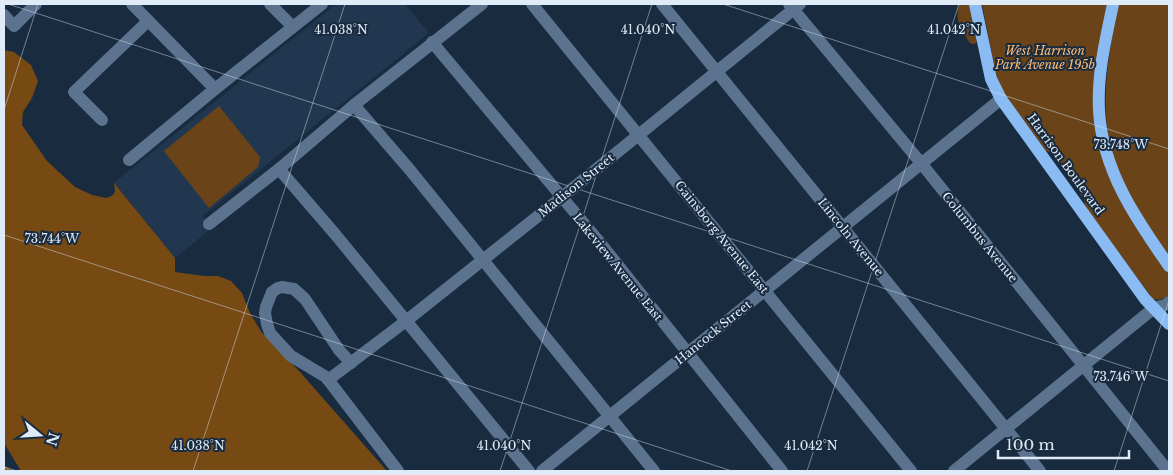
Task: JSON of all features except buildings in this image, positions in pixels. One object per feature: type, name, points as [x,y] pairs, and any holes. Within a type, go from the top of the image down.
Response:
[{"type":"main road","name":"Harrison Boulevard","points":[[975,4],[991,79],[1000,99],[1146,299],[1169,324]]},
{"type":"main road","points":[[1113,4],[1105,40],[1099,94],[1099,111],[1106,151],[1124,198],[1169,266]]},
{"type":"street","points":[[4,15],[14,26],[36,4]]},
{"type":"street","points":[[132,4],[215,89]]},
{"type":"street","points":[[270,4],[293,27]]},
{"type":"street","points":[[129,160],[322,4]]},
{"type":"street","points":[[209,224],[279,169],[432,42],[482,4]]},
{"type":"street","name":"Gainsborg Avenue East","points":[[532,4],[911,471]]},
{"type":"street","name":"Lincoln Avenue","points":[[662,4],[1040,471]]},
{"type":"street","name":"Madison Street","points":[[328,380],[406,321],[562,197],[716,72],[794,5]]},
{"type":"street","name":"Columbus Avenue","points":[[794,5],[1168,471]]},
{"type":"street","points":[[102,120],[74,92],[148,22]]},
{"type":"street","name":"Lakeview Avenue East","points":[[432,42],[597,239],[782,471]]},
{"type":"street","name":"Hancock Street","points":[[542,471],[1000,99]]},
{"type":"street","points":[[354,105],[410,170],[654,471]]},
{"type":"street","points":[[279,169],[336,234],[529,471]]},
{"type":"street","points":[[351,363],[339,350],[305,299],[294,289],[282,287],[272,292],[266,307],[266,318],[270,333],[291,356],[326,377],[398,471]]},
{"type":"street","points":[[954,471],[1154,308],[1169,302]]},
{"type":"shaded area","points":[[336,4],[405,4],[429,33],[203,216],[212,228],[175,258],[114,183]]},
{"type":"shaded area","points":[[4,50],[14,52],[31,65],[38,81],[32,98],[23,112],[22,125],[47,161],[75,187],[92,195],[106,198],[112,196],[115,192],[114,183],[175,258],[175,272],[218,276],[231,281],[242,293],[250,313],[262,333],[300,372],[387,471],[21,471],[4,443]]},
{"type":"green space","points":[[959,4],[970,4],[977,41],[975,44],[970,43],[958,21]]},
{"type":"green space","name":"West Harrison Park Avenue 195b","points":[[982,4],[1108,4],[1096,120],[1151,248],[1169,274],[1169,295],[1160,299],[1153,299],[1086,208],[1084,199],[1052,153],[1046,151],[1002,91],[997,78]]},
{"type":"green space","points":[[1118,4],[1169,4],[1169,257],[1128,194],[1111,150],[1107,129],[1106,88]]},
{"type":"green space","points":[[219,106],[260,157],[258,167],[209,208],[164,151]]},
{"type":"waterway","points":[[4,467],[10,471]]}]
